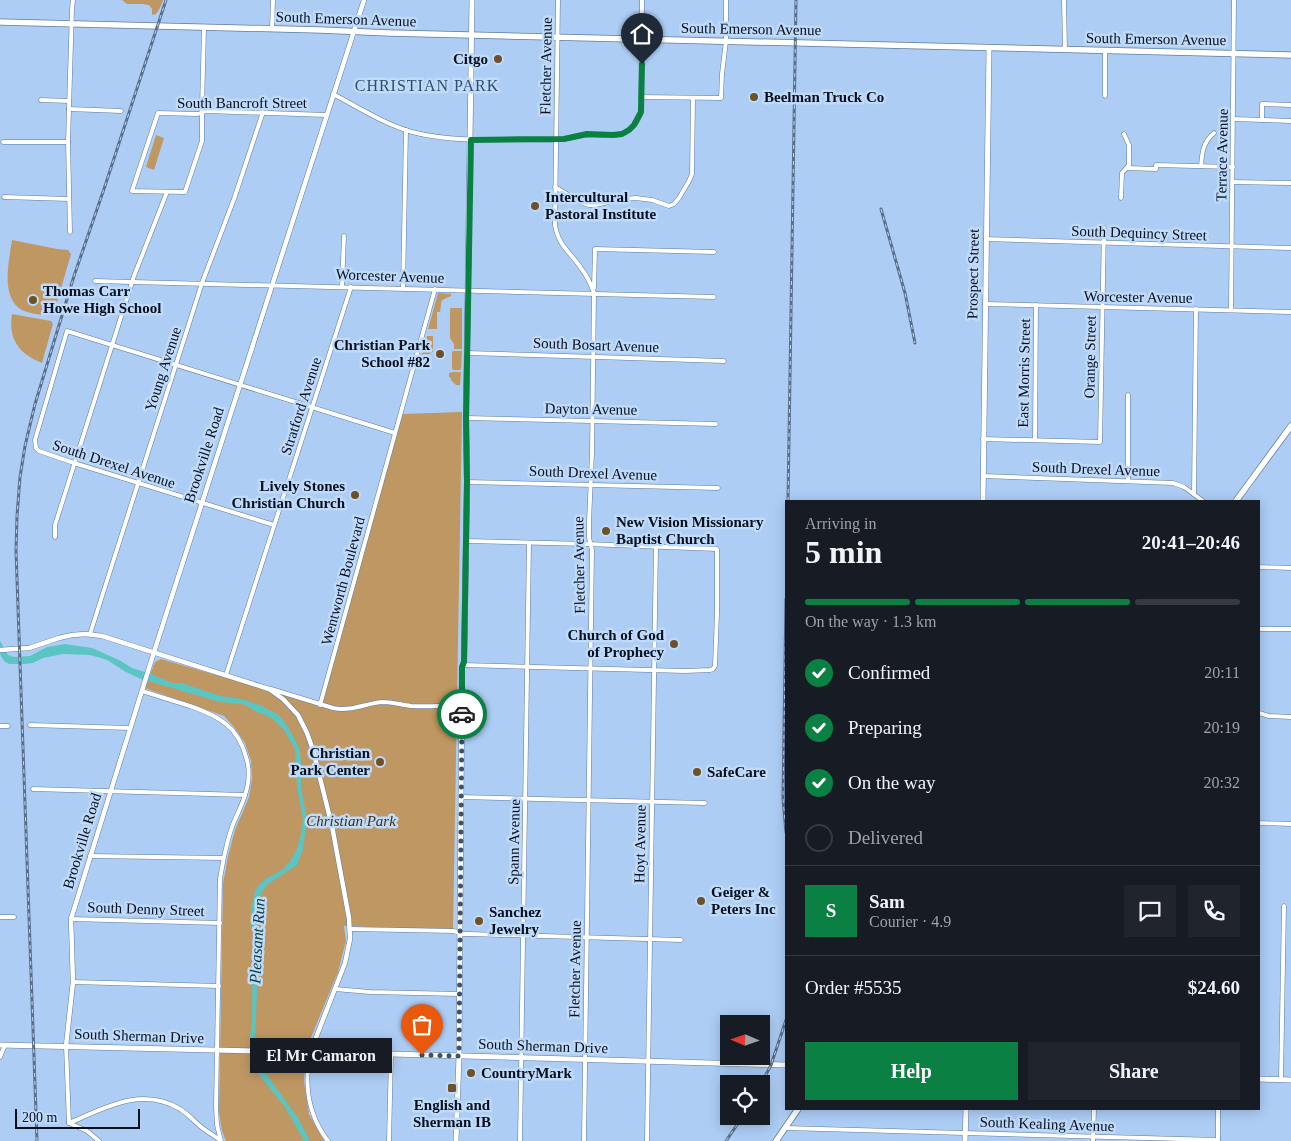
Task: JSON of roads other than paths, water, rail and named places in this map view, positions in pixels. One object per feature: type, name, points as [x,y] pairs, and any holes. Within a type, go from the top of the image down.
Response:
[{"type":"main road","points":[[456,1141],[459,1056],[472,0]]},
{"type":"main road","name":"South Emerson Avenue","points":[[0,22],[1291,55]]},
{"type":"main road","name":"Prospect Street","points":[[983,500],[989,48]]},
{"type":"main road","points":[[1237,500],[1291,426]]},
{"type":"main road","name":"South Sherman Drive","points":[[2,1045],[785,1065]]},
{"type":"main road","points":[[1260,1079],[1291,1080]]},
{"type":"main road","points":[[776,1141],[797,1110]]},
{"type":"main road","points":[[965,1141],[966,1110]]},
{"type":"street","points":[[70,232],[68,142],[73,0]]},
{"type":"street","points":[[272,29],[273,0]]},
{"type":"street","name":"Brookville Road","points":[[66,1046],[73,982],[71,919],[154,652],[364,0]]},
{"type":"street","name":"Fletcher Avenue","points":[[558,0],[556,230],[565,249],[583,270],[594,293],[589,538],[592,550],[584,1141]]},
{"type":"street","points":[[333,94],[376,117],[406,130],[428,135],[471,140],[564,139],[587,134],[617,135],[626,132],[640,116],[642,0]]},
{"type":"street","points":[[641,97],[721,98],[726,41],[726,0]]},
{"type":"street","points":[[1064,0],[1065,50]]},
{"type":"street","name":"Terrace Avenue","points":[[1231,310],[1234,0]]},
{"type":"street","points":[[55,537],[55,525],[133,281],[167,192],[185,192],[202,141],[204,28]]},
{"type":"street","points":[[1105,51],[1105,96]]},
{"type":"street","points":[[555,187],[578,201],[587,204],[595,205],[623,198],[636,198],[652,200],[667,206],[674,204],[692,174],[693,98]]},
{"type":"street","points":[[41,100],[69,101]]},
{"type":"street","points":[[1262,120],[1262,104],[1291,104]]},
{"type":"street","points":[[69,109],[121,110]]},
{"type":"street","name":"South Bancroft Street","points":[[167,192],[132,191],[158,113],[197,114],[207,111],[326,115]]},
{"type":"street","name":"Young Avenue","points":[[90,634],[202,283],[234,199],[263,112]]},
{"type":"street","points":[[1233,119],[1291,120]]},
{"type":"street","points":[[403,288],[406,130]]},
{"type":"street","points":[[1121,198],[1122,173],[1129,165],[1130,148],[1124,134]]},
{"type":"street","points":[[1201,166],[1202,150],[1210,134]]},
{"type":"street","points":[[3,142],[68,142]]},
{"type":"street","points":[[1127,168],[1156,168],[1156,165],[1233,166]]},
{"type":"street","points":[[1233,182],[1291,183]]},
{"type":"street","points":[[4,197],[69,198]]},
{"type":"street","name":"Orange Street","points":[[1035,440],[1100,442],[1104,228]]},
{"type":"street","points":[[342,286],[344,236]]},
{"type":"street","name":"South Dequincy Street","points":[[986,239],[1291,248]]},
{"type":"street","points":[[594,293],[596,249],[714,252]]},
{"type":"street","name":"Worcester Avenue","points":[[95,281],[714,297]]},
{"type":"street","name":"Stratford Avenue","points":[[226,676],[350,287]]},
{"type":"street","name":"Wentworth Boulevard","points":[[320,705],[435,289]]},
{"type":"street","name":"Worcester Avenue","points":[[985,304],[1291,312]]},
{"type":"street","name":"East Morris Street","points":[[1035,440],[1036,305]]},
{"type":"street","points":[[1194,494],[1196,309]]},
{"type":"street","name":"South Drexel Avenue","points":[[112,345],[67,331],[35,440],[36,448],[39,451],[74,463],[274,525]]},
{"type":"street","points":[[112,345],[395,433]]},
{"type":"street","name":"South Bosart Avenue","points":[[467,353],[724,361]]},
{"type":"street","points":[[1128,395],[1128,481]]},
{"type":"street","name":"Dayton Avenue","points":[[466,418],[716,424]]},
{"type":"street","points":[[983,439],[1035,440]]},
{"type":"street","name":"South Drexel Avenue","points":[[983,476],[1173,483],[1184,487],[1202,500]]},
{"type":"street","name":"South Drexel Avenue","points":[[467,482],[718,488]]},
{"type":"street","points":[[463,665],[710,670],[715,666],[717,627],[717,548],[466,541]]},
{"type":"street","name":"Spann Avenue","points":[[520,1141],[529,543]]},
{"type":"street","name":"Hoyt Avenue","points":[[647,1141],[656,546]]},
{"type":"street","points":[[1260,567],[1291,568]]},
{"type":"street","points":[[1260,629],[1291,630]]},
{"type":"street","points":[[0,650],[32,648],[66,636],[90,634],[104,636],[226,676],[341,710],[381,702],[418,706],[462,705]]},
{"type":"street","points":[[269,689],[298,715],[312,747],[334,838],[350,929],[347,957],[310,1053],[307,1075],[308,1096],[321,1130],[328,1141]]},
{"type":"street","points":[[142,691],[207,712],[219,718],[230,728],[240,742],[247,758],[248,774],[245,795],[223,858],[220,879],[216,1113],[221,1141]]},
{"type":"street","points":[[1260,713],[1269,716],[1291,717]]},
{"type":"street","points":[[30,725],[130,728]]},
{"type":"street","points":[[0,726],[8,726]]},
{"type":"street","points":[[33,789],[245,795]]},
{"type":"street","points":[[461,797],[705,803]]},
{"type":"street","points":[[1260,823],[1291,824]]},
{"type":"street","points":[[90,856],[223,858]]},
{"type":"street","points":[[1281,1079],[1284,906]]},
{"type":"street","points":[[0,917],[14,917]]},
{"type":"street","name":"South Denny Street","points":[[71,919],[220,922]]},
{"type":"street","points":[[350,929],[681,940]]},
{"type":"street","points":[[73,982],[219,986]]},
{"type":"street","points":[[336,988],[370,992],[459,994]]},
{"type":"street","points":[[0,1057],[2,1045]]},
{"type":"street","points":[[66,1046],[69,1123]]},
{"type":"street","points":[[389,1141],[391,1054]]},
{"type":"street","points":[[69,1123],[125,1101],[149,1099],[167,1103],[180,1109],[221,1141]]},
{"type":"street","points":[[1094,1110],[1094,1139]]},
{"type":"street","points":[[1218,1110],[1218,1141]]},
{"type":"street","points":[[69,1123],[87,1131],[99,1141]]},
{"type":"street","name":"South Kealing Avenue","points":[[785,1128],[1094,1139],[1218,1141]]},
{"type":"water","name":"Pleasant Run","points":[[0,641],[8,655],[14,657],[30,656],[47,647],[65,644],[92,648],[132,668],[172,683],[182,683],[220,696],[242,699],[262,706],[280,716],[288,727],[299,747],[301,787],[307,819],[303,849],[297,865],[267,885],[262,892],[257,910],[256,919],[259,935],[255,1045],[262,1068],[298,1118],[310,1141],[304,1141],[285,1107],[259,1075],[249,1045],[252,1021],[253,931],[251,917],[253,898],[261,883],[284,868],[290,861],[300,838],[303,820],[297,787],[295,749],[284,730],[266,715],[258,713],[242,704],[220,702],[141,679],[107,660],[90,655],[63,654],[43,658],[33,663],[9,664],[4,661],[0,654]]},
{"type":"railway","points":[[37,1141],[16,551],[20,477],[35,404],[74,276],[166,0]]},
{"type":"railway","points":[[788,500],[796,0]]},
{"type":"railway","points":[[881,209],[905,293],[915,343]]},
{"type":"railway","points":[[785,666],[783,799],[785,821]]},
{"type":"railway","points":[[766,1075],[785,1023]]},
{"type":"railway","points":[[726,1141],[737,1125]]},
{"type":"place","name":"Citgo","points":[[498,59]]},
{"type":"place","name":"Beelman Truck Co","points":[[754,97]]},
{"type":"place","name":"Intercultural Pastoral Institute","points":[[535,206]]},
{"type":"place","name":"Thomas Carr Howe High School","points":[[33,300]]},
{"type":"place","name":"Christian Park School #82","points":[[440,354]]},
{"type":"place","name":"Lively Stones Christian Church","points":[[355,495]]},
{"type":"place","name":"New Vision Missionary Baptist Church","points":[[606,531]]},
{"type":"place","name":"Church of God of Prophecy","points":[[674,644]]},
{"type":"place","name":"Christian Park Center","points":[[380,762]]},
{"type":"place","name":"SafeCare","points":[[697,772]]},
{"type":"place","name":"Geiger & Peters Inc","points":[[701,901]]},
{"type":"place","name":"Sanchez Jewelry","points":[[479,921]]},
{"type":"place","name":"El Mr Camaron","points":[[422,1055]]},
{"type":"place","name":"CountryMark","points":[[471,1073]]},
{"type":"place","name":"English and Sherman IB","points":[[452,1088]]},
{"type":"district","name":"CHRISTIAN PARK","points":[[427,85]]},
{"type":"park label","name":"Christian Park","points":[[351,821]]}]
